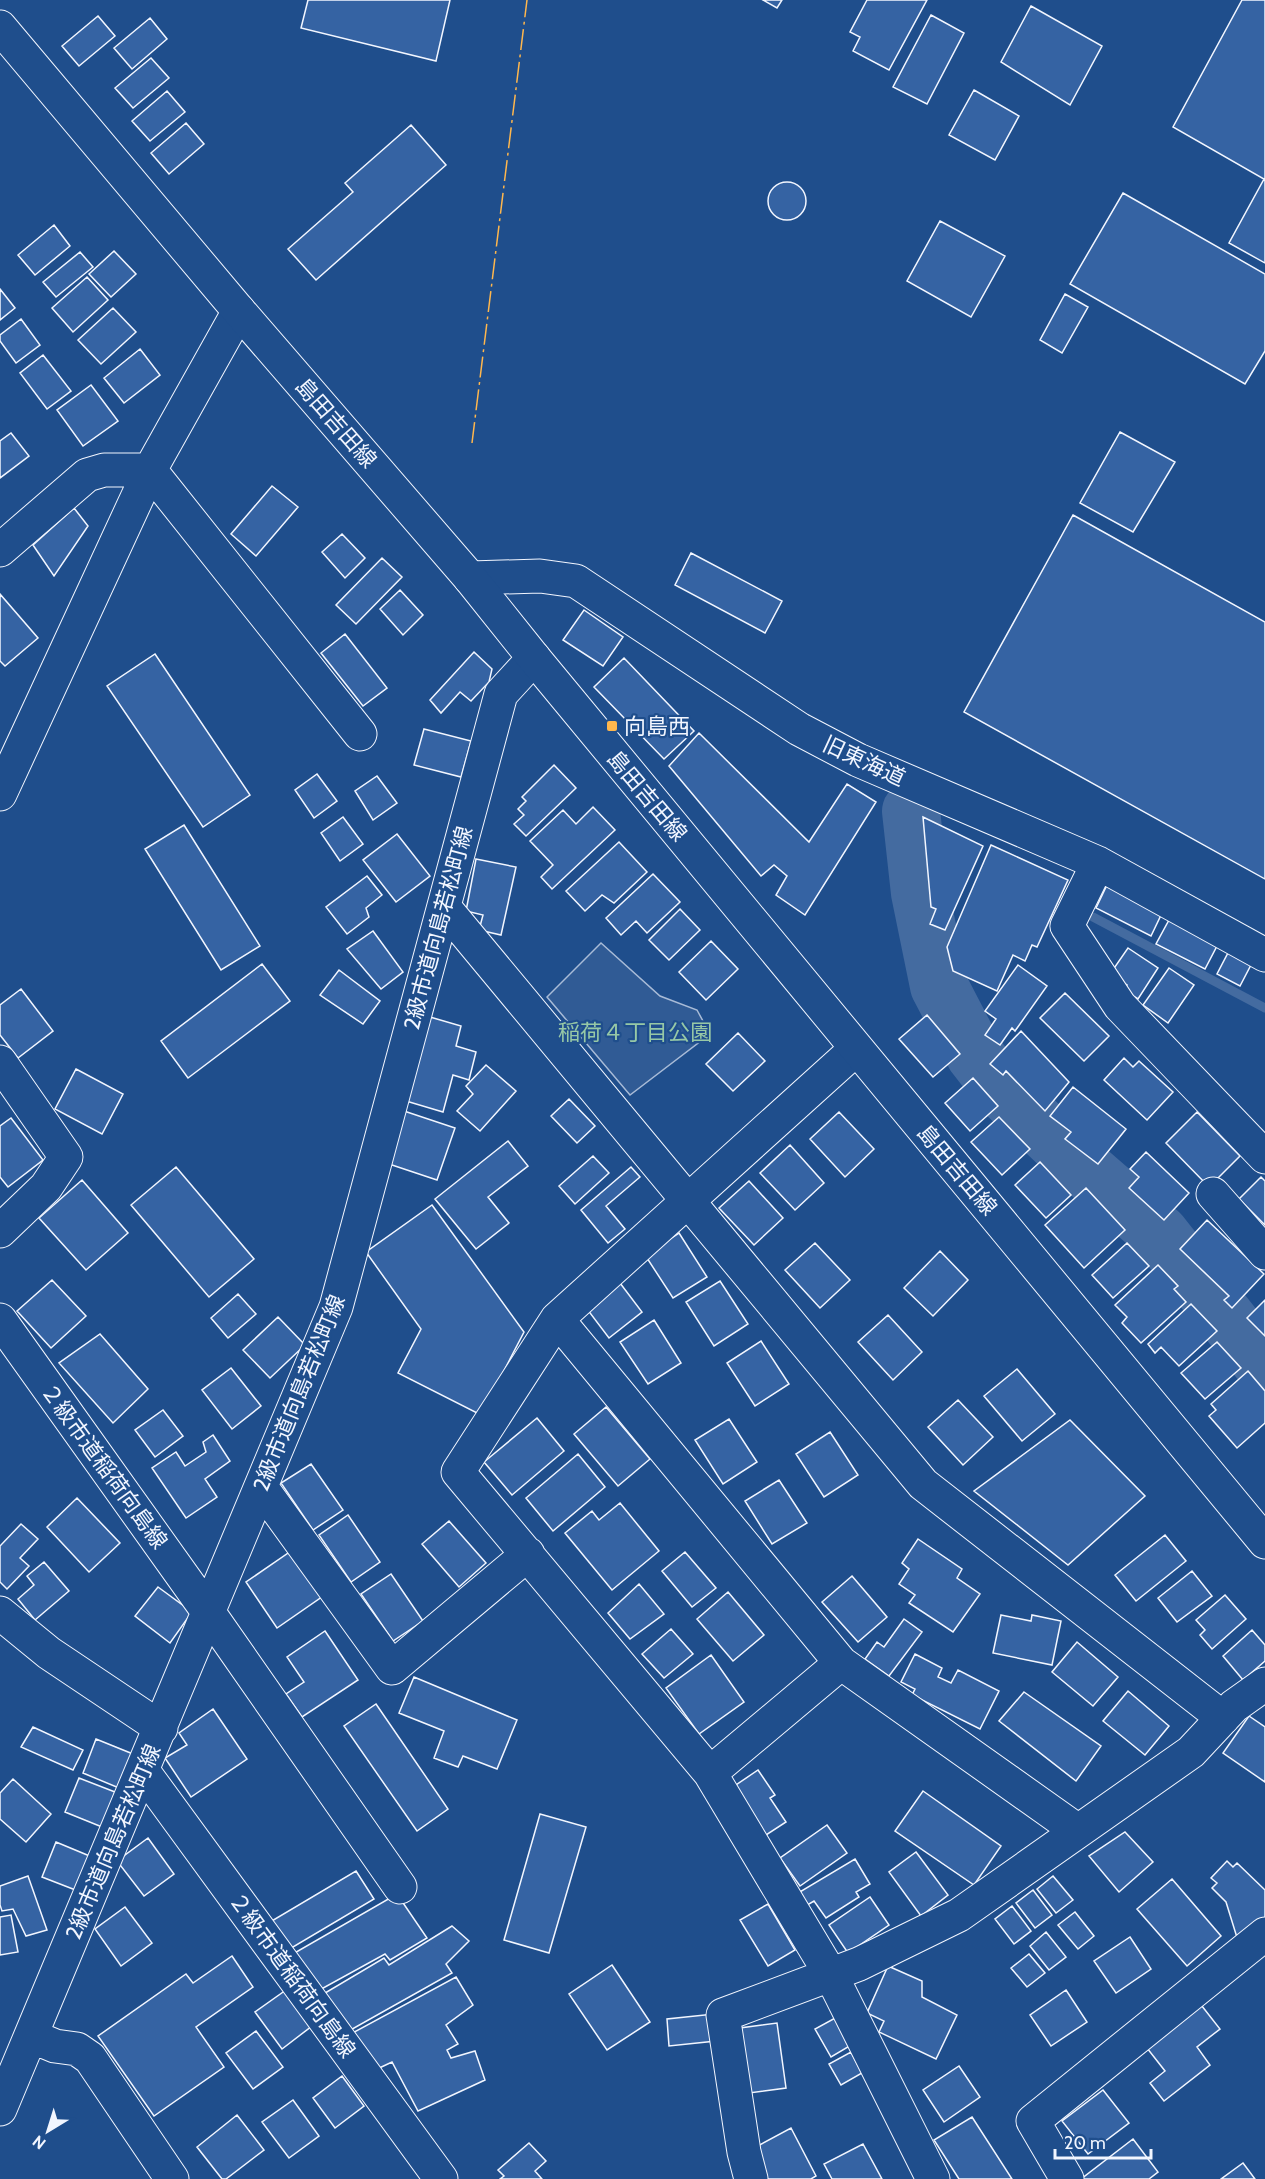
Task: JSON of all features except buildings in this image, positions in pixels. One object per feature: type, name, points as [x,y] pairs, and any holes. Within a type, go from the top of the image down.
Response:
[{"type":"street","name":"島田吉田線","points":[[0,27],[239,311],[470,579],[1265,1542]]},
{"type":"street","points":[[0,794],[150,470],[239,311]]},
{"type":"street","points":[[0,550],[87,475],[104,470],[150,470]]},
{"type":"street","points":[[150,470],[360,734]]},
{"type":"street","name":"旧東海道","points":[[470,579],[540,576],[576,581],[799,729],[858,760],[1098,863],[1265,955]]},
{"type":"street","name":"2級市道向島若松町線","points":[[0,2109],[336,1307],[501,694],[534,658]]},
{"type":"street","points":[[1098,863],[1067,926],[1120,1006],[1265,1158]]},
{"type":"street","points":[[444,907],[923,1484],[1223,1718]]},
{"type":"street","points":[[856,1049],[557,1319],[459,1472],[710,1773],[831,1975],[933,2179]]},
{"type":"street","points":[[0,1062],[66,1157],[46,1187],[0,1231]]},
{"type":"street","points":[[1213,1194],[1265,1253]]},
{"type":"street","points":[[557,1319],[841,1663],[1078,1831]]},
{"type":"street","name":"２級市道稲荷向島線","points":[[0,1320],[209,1612],[400,1887]]},
{"type":"street","points":[[261,1487],[392,1668],[528,1554]]},
{"type":"street","points":[[0,1612],[49,1653],[161,1728]]},
{"type":"street","points":[[710,1773],[841,1663]]},
{"type":"street","points":[[751,2179],[744,2152],[723,2015],[859,1964],[958,1915],[1191,1752],[1234,1706],[1265,1684]]},
{"type":"street","name":"２級市道稲荷向島線","points":[[143,1771],[441,2179]]},
{"type":"street","points":[[1067,2179],[1033,2121],[1265,1934]]},
{"type":"street","points":[[31,2036],[56,2046],[77,2049],[90,2058],[172,2179]]},
{"type":"shaded area","name":"稲荷４丁目公園","points":[[601,943],[660,996],[697,1010],[710,1034],[630,1095],[547,997]]},
{"type":"waterway","points":[[911,811],[920,893],[939,986],[975,1055],[1003,1091],[1085,1169],[1160,1234],[1265,1367]]},
{"type":"waterway","points":[[1093,917],[1265,1008]]},
{"type":"power","points":[[472,443],[527,0]]},
{"type":"place","name":"向島西","points":[[612,726]]}]
